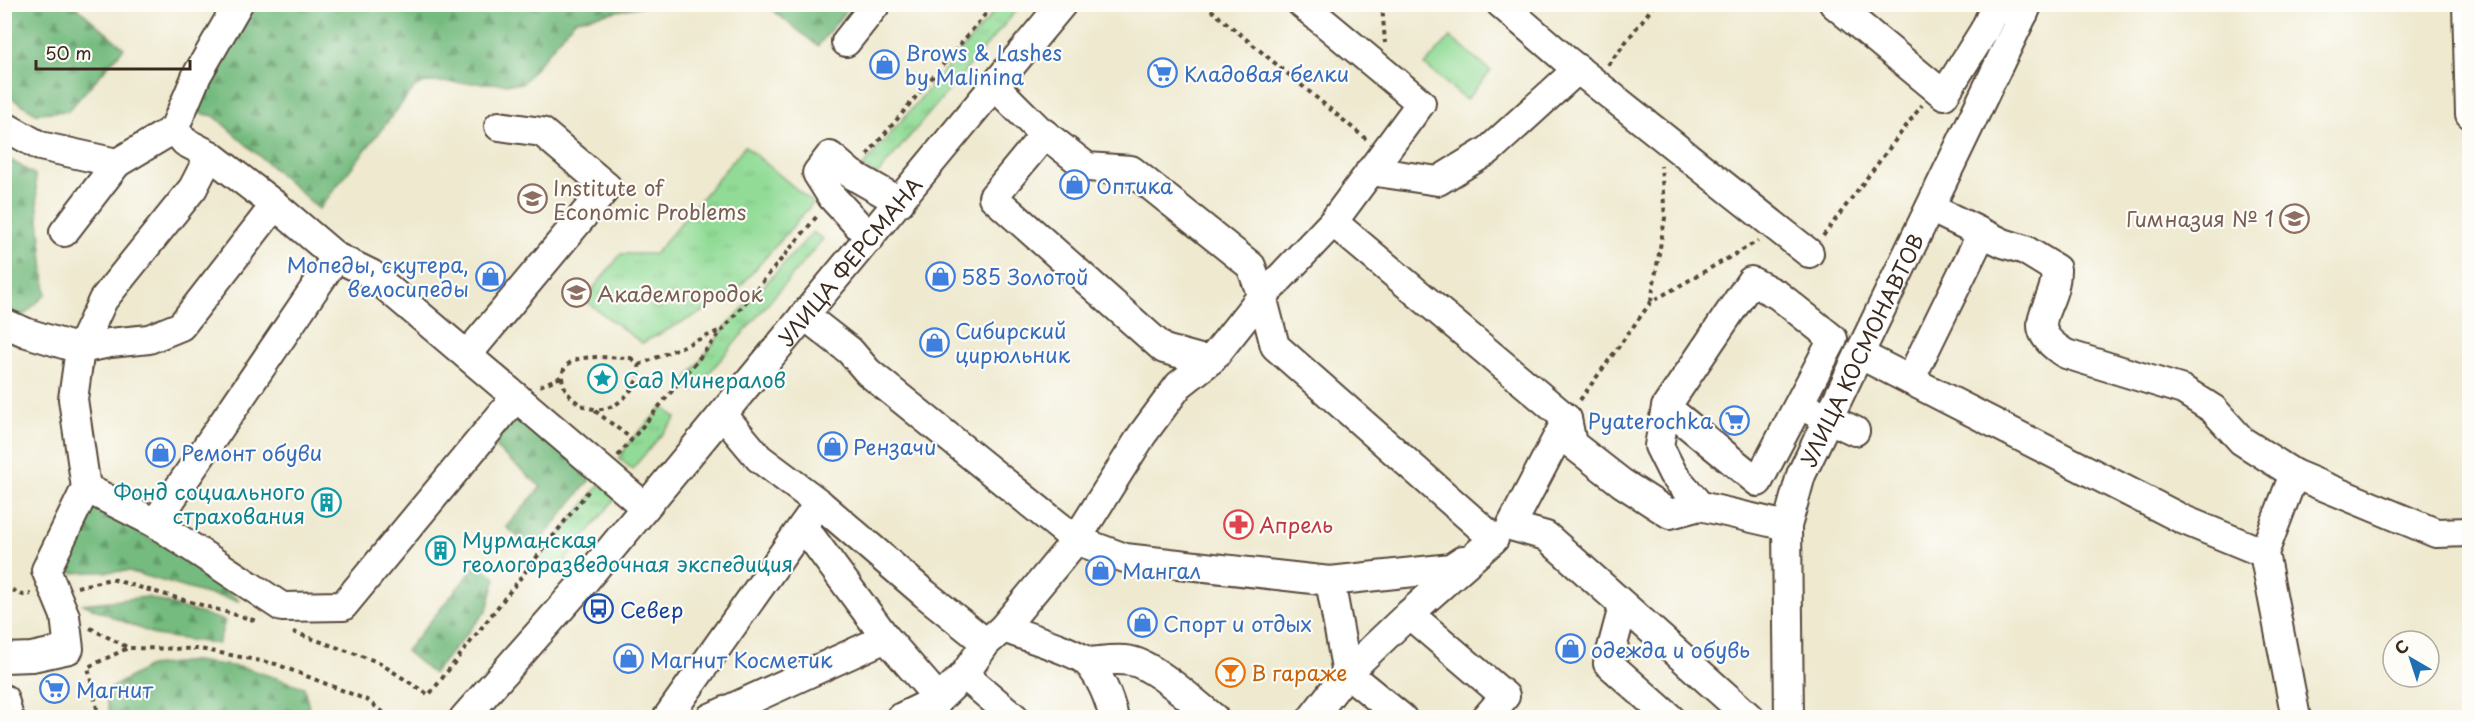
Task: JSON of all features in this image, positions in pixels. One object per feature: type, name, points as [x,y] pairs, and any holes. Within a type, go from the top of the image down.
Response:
[{"type":"street","points":[[64,232],[117,163],[174,129],[197,75],[238,4]]},
{"type":"street","points":[[846,42],[876,4]]},
{"type":"street","name":"УЛИЦА ФЕРСМАНА","points":[[468,715],[578,590],[804,315],[996,87],[1062,4]]},
{"type":"street","points":[[900,717],[934,708],[964,675],[994,636],[1077,540],[1142,435],[1179,385],[1212,359],[1262,296],[1333,222],[1421,103],[1302,4]]},
{"type":"street","points":[[1501,4],[1586,75],[1809,252]]},
{"type":"street","points":[[1834,4],[1944,95],[1984,31],[1995,5],[2026,9]]},
{"type":"street","points":[[2467,4],[2469,114]]},
{"type":"street","name":"УЛИЦА КОСМОНАВТОВ","points":[[1789,717],[1787,526],[1801,475],[2026,9]]},
{"type":"street","points":[[1376,162],[1438,181],[1489,150],[1586,75]]},
{"type":"street","points":[[996,87],[1045,134],[1087,167],[1131,170],[1251,266],[1262,296],[1275,346],[1503,533],[1546,536],[1623,607],[1750,717]]},
{"type":"street","points":[[4,126],[40,146],[117,163]]},
{"type":"street","points":[[467,355],[607,187],[542,132],[499,126]]},
{"type":"street","points":[[174,129],[185,142],[210,155],[275,205],[336,257],[371,274],[645,507]]},
{"type":"street","points":[[1045,134],[993,197],[1164,350],[1200,359],[1212,359]]},
{"type":"street","points":[[4,658],[32,657],[69,650],[59,604],[46,570],[86,488],[73,399],[80,349],[103,300],[193,188],[210,155]]},
{"type":"street","points":[[870,238],[832,197],[817,173],[830,156],[851,174],[900,202]]},
{"type":"street","points":[[4,323],[27,333],[80,349],[149,339],[181,326],[275,205]]},
{"type":"street","points":[[1930,208],[2003,243],[2025,250],[2056,269],[2056,283],[2040,324],[2042,335],[2051,345],[2066,354],[2183,390],[2213,409],[2242,441],[2294,474],[2436,533],[2469,532]]},
{"type":"street","points":[[1333,222],[1566,419],[1572,444],[1622,483],[1670,513],[1700,506],[1787,526]]},
{"type":"street","points":[[1910,380],[1982,233]]},
{"type":"street","points":[[155,523],[336,257]]},
{"type":"street","points":[[1666,407],[1758,482],[1833,339],[1778,295],[1750,281],[1666,407],[1659,446],[1673,474],[1700,506]]},
{"type":"street","points":[[804,315],[850,351],[868,372],[1077,540],[1125,558],[1330,581],[1451,568],[1503,533]]},
{"type":"street","points":[[1858,354],[2184,520],[2264,553]]},
{"type":"street","points":[[86,488],[155,523],[282,607],[343,606],[516,397]]},
{"type":"street","points":[[1799,405],[1855,431]]},
{"type":"street","points":[[723,415],[759,458],[819,503],[925,594],[994,636],[1048,644],[1087,662],[1121,659],[1138,663],[1214,717]]},
{"type":"street","points":[[1312,717],[1347,673],[1409,614],[1503,533],[1566,419]]},
{"type":"street","points":[[2294,474],[2264,553],[2296,717]]},
{"type":"street","points":[[667,717],[819,503]]},
{"type":"street","points":[[803,526],[886,638],[934,708]]},
{"type":"street","points":[[1330,581],[1347,673],[1402,717]]},
{"type":"street","points":[[1623,607],[1608,663],[1670,717]]},
{"type":"street","points":[[1409,614],[1505,696],[1486,717]]},
{"type":"street","points":[[710,717],[886,638]]},
{"type":"street","points":[[1087,662],[1107,693],[1114,717]]},
{"type":"street","points":[[964,675],[1015,717]]},
{"type":"street","points":[[4,699],[9,717]]},
{"type":"path","points":[[851,174],[994,4]]},
{"type":"path","points":[[1204,4],[1376,162]]},
{"type":"path","points":[[1586,75],[1655,4]]},
{"type":"path","points":[[1809,252],[1845,209],[1935,88]]},
{"type":"path","points":[[1651,302],[1665,218],[1658,132]]},
{"type":"path","points":[[282,629],[378,662],[429,695],[603,473],[832,197]]},
{"type":"path","points":[[1566,419],[1651,302],[1779,228]]},
{"type":"path","points":[[639,365],[724,329]]},
{"type":"path","points":[[595,411],[612,408],[629,392],[640,374],[639,365],[631,358],[576,359],[564,367],[561,377],[566,390],[584,407],[595,411],[632,439]]},
{"type":"path","points":[[24,595],[59,604],[111,579],[260,622]]},
{"type":"path","points":[[4,586],[24,595],[59,604],[129,648]]},
{"type":"path","points":[[99,717],[88,667],[129,648],[200,649],[276,664],[367,700],[391,717]]},
{"type":"green space","points":[[5,4],[74,5],[124,48],[68,111],[36,113],[5,94]]},
{"type":"green space","points":[[259,5],[646,5],[575,20],[522,84],[427,82],[414,88],[319,209],[214,116],[197,113],[199,80]]},
{"type":"green space","points":[[766,5],[850,5],[818,46]]},
{"type":"green space","points":[[1000,5],[1021,5],[876,176],[863,166]]},
{"type":"green space","points":[[1450,37],[1491,71],[1466,100],[1425,65]]},
{"type":"green space","points":[[745,146],[813,203],[731,297],[642,343],[584,300],[621,254],[655,254]]},
{"type":"green space","points":[[4,156],[35,175],[46,294],[23,316],[5,310]]},
{"type":"green space","points":[[813,232],[823,239],[693,392],[684,383],[724,329]]},
{"type":"green space","points":[[519,407],[596,472],[533,550],[506,527],[541,487],[489,442]]},
{"type":"green space","points":[[663,407],[676,418],[632,469],[619,458],[632,439]]},
{"type":"green space","points":[[602,482],[618,495],[556,572],[540,559]]},
{"type":"green space","points":[[94,503],[125,525],[181,555],[240,601],[203,593],[129,571],[67,573]]},
{"type":"green space","points":[[478,563],[496,578],[487,610],[433,674],[406,651]]},
{"type":"green space","points":[[147,597],[225,621],[218,644],[155,635],[83,604]]},
{"type":"green space","points":[[194,661],[245,668],[304,687],[311,717],[111,717],[104,692],[149,666]]},
{"type":"place","name":"Brows & Lashes by Malinina","points":[[884,64]]},
{"type":"place","name":"Кладовая белки","points":[[1163,73]]},
{"type":"place","name":"Оптика","points":[[1075,185]]},
{"type":"place","name":"Institute of Economic Problems","points":[[532,199]]},
{"type":"place","name":"Гимназия № 1","points":[[2295,218]]},
{"type":"place","name":"Мопеды, скутера, велосипеды","points":[[490,276]]},
{"type":"place","name":"585 Золотой","points":[[940,276]]},
{"type":"place","name":"Академгородок","points":[[576,293]]},
{"type":"place","name":"Сибирский цирюльник","points":[[934,342]]},
{"type":"place","name":"Сад Минералов","points":[[602,379]]},
{"type":"place","name":"Pyaterochka","points":[[1734,420]]},
{"type":"place","name":"Рензачи","points":[[832,446]]},
{"type":"place","name":"Ремонт обуви","points":[[160,452]]},
{"type":"place","name":"Фонд социального страхования","points":[[326,503]]},
{"type":"place","name":"Апрель","points":[[1238,524]]},
{"type":"place","name":"Мурманская геологоразведочная экспедиция","points":[[441,551]]},
{"type":"place","name":"Мангал","points":[[1101,570]]},
{"type":"place","name":"Север","points":[[599,609]]},
{"type":"place","name":"Спорт и отдых","points":[[1142,623]]},
{"type":"place","name":"одежда и обувь","points":[[1570,649]]},
{"type":"place","name":"Магнит Косметик","points":[[629,659]]},
{"type":"place","name":"В гараже","points":[[1230,672]]},
{"type":"place","name":"Магнит","points":[[55,689]]}]
